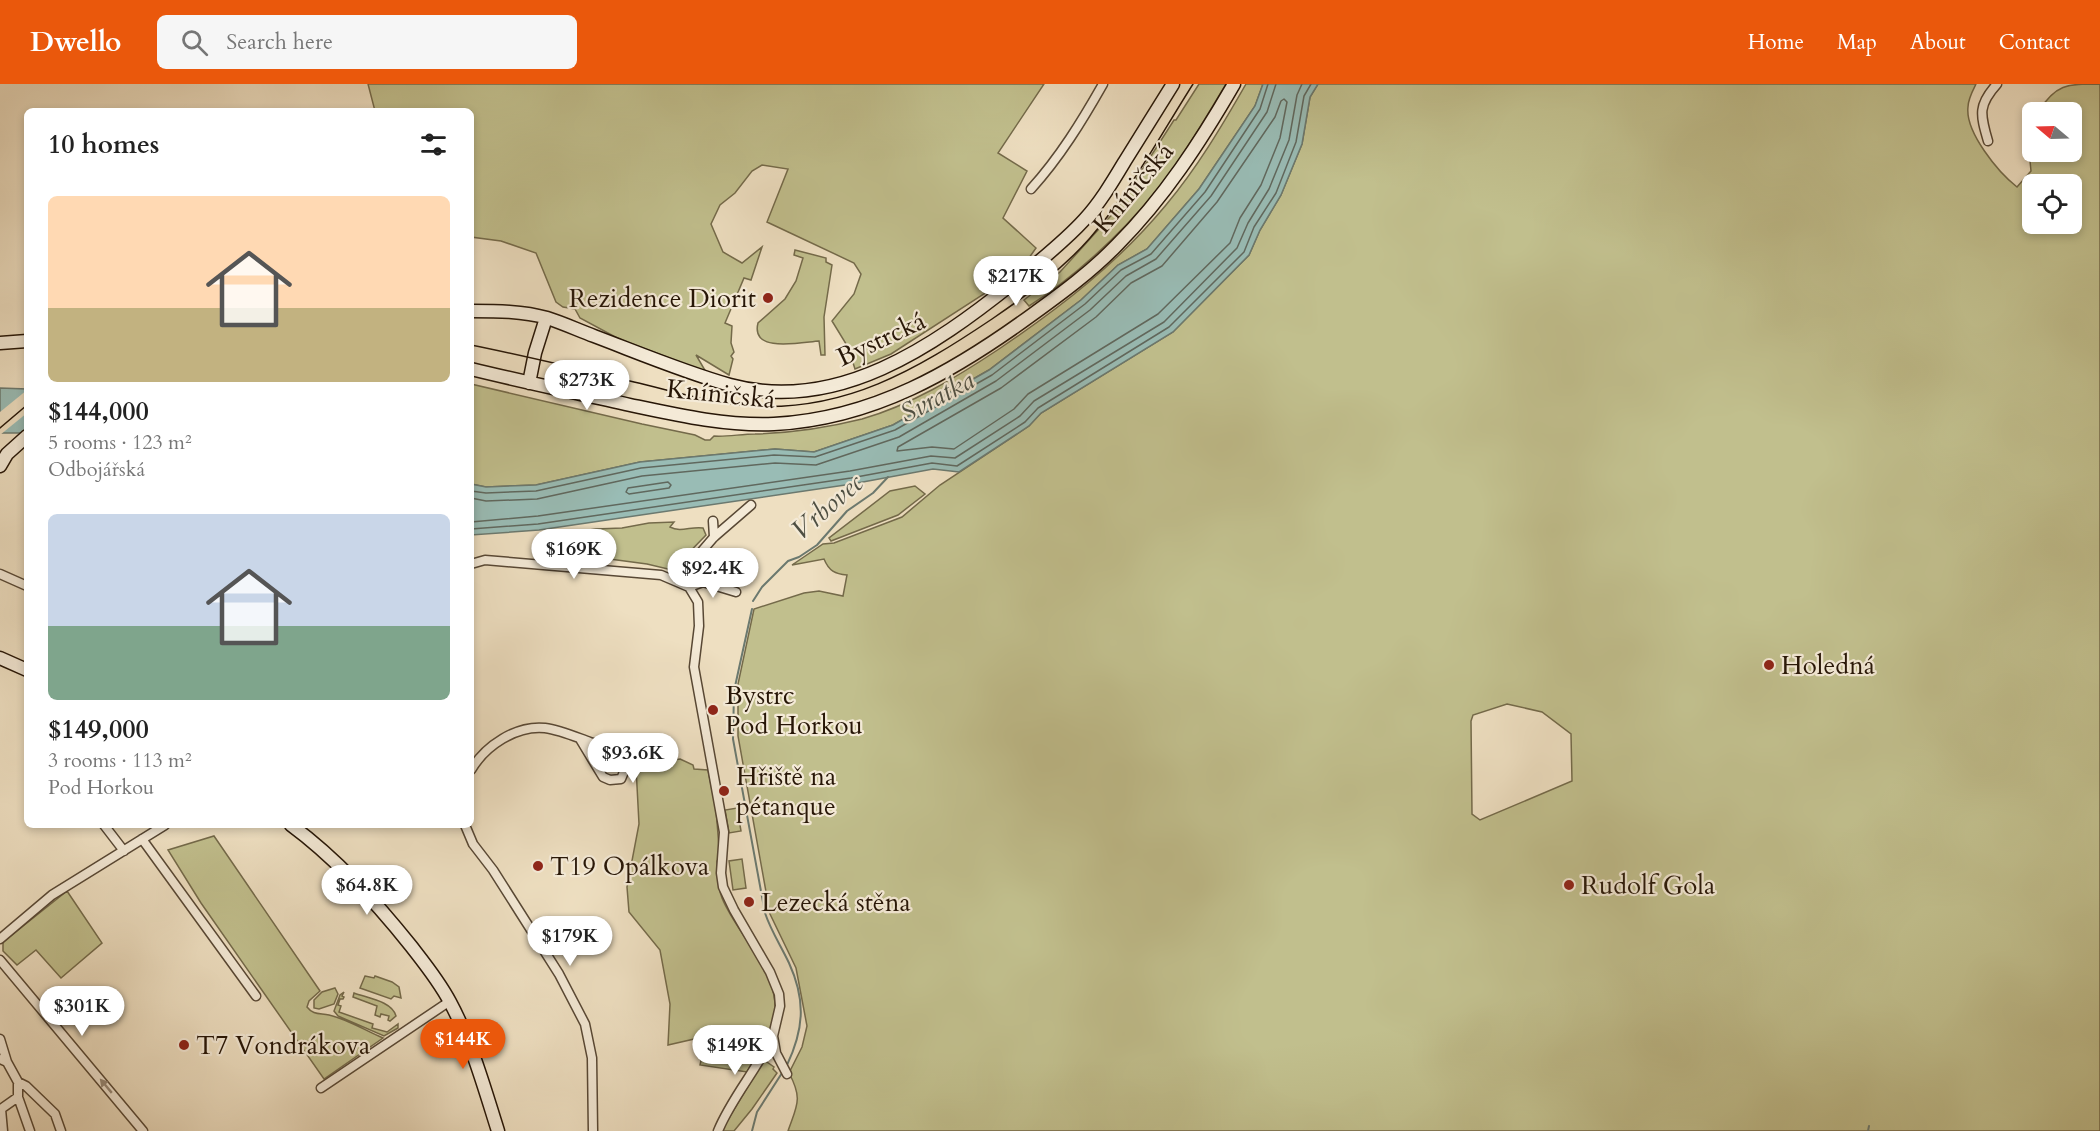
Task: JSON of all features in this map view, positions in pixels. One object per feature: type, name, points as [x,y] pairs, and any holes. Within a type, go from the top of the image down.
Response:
[{"type":"street","points":[[1031,189],[1076,132],[1103,84]]},
{"type":"street","name":"Bystrcká","points":[[474,311],[500,311],[546,318],[652,358],[730,385],[751,389],[771,392],[817,389],[869,374],[908,357],[945,334],[988,303],[1084,220],[1109,188],[1173,84]]},
{"type":"street","name":"Kníničská","points":[[474,370],[674,415],[728,423],[773,424],[816,419],[859,409],[900,395],[959,364],[1014,328],[1067,289],[1117,245],[1162,194],[1203,138],[1234,84]]},
{"type":"street","points":[[1988,141],[1981,110],[1984,98],[1997,84]]},
{"type":"street","points":[[529,383],[546,318]]},
{"type":"street","points":[[0,343],[24,341]]},
{"type":"street","points":[[0,466],[4,456],[24,439]]},
{"type":"street","points":[[677,580],[714,537],[751,505]]},
{"type":"street","points":[[713,521],[714,537]]},
{"type":"street","points":[[474,563],[484,560],[661,575],[689,587],[698,602],[699,626],[694,667],[723,832],[721,873],[723,886],[730,904],[770,972],[780,1006],[772,1036],[762,1059],[732,1104],[718,1131]]},
{"type":"street","points":[[0,574],[24,585]]},
{"type":"street","points":[[689,587],[703,582],[736,592]]},
{"type":"street","points":[[1,658],[24,669]]},
{"type":"street","points":[[474,766],[490,747],[511,735],[529,729],[545,728],[580,739],[614,750],[623,757],[626,767],[621,779],[610,780],[603,777],[580,739]]},
{"type":"street","points":[[106,828],[124,851]]},
{"type":"street","points":[[0,939],[52,895],[160,828]]},
{"type":"street","points":[[294,828],[350,876],[392,922],[435,976],[450,1001],[475,1058],[498,1131]]},
{"type":"street","points":[[466,828],[473,844],[493,870],[559,974],[585,1024],[592,1058],[592,1131]]},
{"type":"street","points":[[142,839],[256,996]]},
{"type":"street","points":[[0,960],[143,1131]]},
{"type":"street","points":[[321,1088],[450,1001]]},
{"type":"street","points":[[772,1036],[787,1074]]},
{"type":"street","points":[[0,1039],[4,1060],[18,1082],[26,1086],[55,1114],[62,1131]]},
{"type":"street","points":[[18,1082],[18,1097],[30,1131]]},
{"type":"street","points":[[3,1131],[1,1109],[18,1097]]},
{"type":"shaded area","points":[[368,84],[1044,84],[998,153],[1027,171],[1003,218],[1036,248],[1024,265],[987,292],[891,354],[855,369],[848,347],[832,321],[854,294],[861,274],[854,263],[767,222],[788,169],[762,165],[752,171],[735,193],[720,205],[711,224],[723,252],[742,263],[762,247],[751,280],[744,278],[725,323],[732,326],[731,343],[734,352],[731,356],[733,359],[729,375],[696,355],[706,372],[619,339],[580,318],[575,309],[563,307],[556,302],[536,253],[501,241],[474,237],[474,108],[374,108]]},
{"type":"shaded area","points":[[1199,84],[1226,84],[1163,183],[1095,256],[1029,306],[1024,300],[1060,272],[1117,209]]},
{"type":"shaded area","points":[[1246,84],[1263,84],[1255,106],[1199,189],[1147,249],[1118,265],[1081,300],[989,370],[893,425],[814,452],[775,449],[640,462],[536,485],[486,487],[474,485],[474,385],[695,435],[705,440],[710,440],[714,436],[822,427],[862,419],[898,406],[950,380],[983,359],[1022,333],[1088,283],[1148,226],[1166,205],[1199,162]]},
{"type":"shaded area","points":[[1318,84],[1976,84],[1968,104],[1968,117],[1977,139],[1992,162],[2017,187],[2022,181],[2022,234],[2082,234],[2082,174],[2028,174],[2031,171],[2030,162],[2082,162],[2082,102],[2045,102],[2057,91],[2070,85],[2100,84],[2100,1131],[788,1131],[797,1102],[796,1089],[789,1073],[802,1047],[807,1026],[796,968],[770,914],[738,736],[738,684],[754,609],[804,593],[819,591],[843,596],[847,575],[833,571],[824,559],[792,565],[823,544],[834,543],[902,517],[940,485],[1029,426],[1041,413],[1173,332],[1249,255],[1260,230],[1281,195],[1302,144],[1310,97]],"holes":[[[1507,704],[1542,712],[1571,734],[1572,781],[1480,820],[1472,814],[1471,721],[1473,715]]]},
{"type":"shaded area","points":[[795,250],[826,258],[826,262],[832,265],[824,317],[825,355],[821,355],[819,341],[791,344],[770,343],[762,339],[758,333],[758,323],[785,299],[796,281],[803,258],[794,255]]},
{"type":"shaded area","points":[[915,486],[925,494],[898,515],[831,541],[829,538],[890,491]]},
{"type":"shaded area","points":[[674,522],[670,527],[674,529],[703,528],[706,535],[672,570],[602,558],[545,554],[540,549],[540,540],[554,535]]},
{"type":"shaded area","points":[[680,759],[693,765],[694,769],[708,770],[716,809],[720,893],[730,914],[768,976],[773,992],[775,1009],[772,1028],[747,1072],[700,1065],[704,1048],[703,1037],[668,1045],[670,1004],[660,950],[629,912],[627,887],[639,824],[636,767],[652,769],[650,761]]},
{"type":"shaded area","points":[[737,808],[741,831],[729,833],[725,810]]},
{"type":"shaded area","points":[[214,836],[320,991],[309,1001],[307,1007],[309,1010],[343,1019],[383,1038],[324,1079],[201,903],[168,850]]},
{"type":"shaded area","points":[[742,859],[746,888],[733,890],[729,861]]},
{"type":"shaded area","points":[[67,891],[102,943],[61,978],[36,950],[17,965],[3,951],[3,942]]},
{"type":"shaded area","points":[[365,976],[374,978],[375,976],[392,982],[399,987],[401,998],[394,996],[391,999],[360,988]]},
{"type":"shaded area","points":[[335,988],[338,994],[334,1004],[319,1009],[314,1008],[314,1000],[322,992]]},
{"type":"shaded area","points":[[344,992],[342,996],[344,997],[340,999],[338,1005],[341,1006],[339,1012],[373,1024],[372,1028],[387,1032],[398,1024],[398,1028],[384,1036],[338,1016],[334,1011],[340,995]]},
{"type":"shaded area","points":[[354,993],[384,1003],[394,1011],[396,1016],[390,1021],[389,1016],[375,1015],[377,1006],[353,997]]},
{"type":"shaded area","points":[[764,1060],[774,1067],[777,1073],[734,1131],[721,1131]]},
{"type":"water","points":[[1263,84],[1318,84],[1310,97],[1302,144],[1281,195],[1260,230],[1249,255],[1173,332],[1041,413],[1029,426],[959,472],[933,469],[852,484],[539,530],[474,535],[474,485],[486,487],[536,485],[640,462],[775,449],[814,452],[893,425],[989,370],[1081,300],[1118,265],[1147,249],[1199,189],[1255,106]]},
{"type":"water","points":[[0,388],[24,389],[24,433],[0,433]]},
{"type":"pier","points":[[24,392],[24,415],[0,435],[0,412]]},
{"type":"waterway","name":"Vrbovec","points":[[753,601],[762,587],[788,561],[799,557],[817,545],[847,511],[873,493],[888,477]]},
{"type":"waterway","name":"Vrbovec","points":[[752,609],[734,691],[733,739],[765,913],[789,963],[798,989],[800,1027],[787,1065]]},
{"type":"waterway","name":"Vrbovec","points":[[752,1131],[757,1112],[782,1073]]},
{"type":"waterway","points":[[1868,1131],[1869,1126]]},
{"type":"tram line","points":[[474,346],[706,399],[750,406],[785,406],[848,395],[907,371],[964,338],[1031,291],[1068,261],[1090,238],[1118,202],[1193,84]]},
{"type":"tram line","points":[[0,428],[24,408]]},
{"type":"place","name":"Rezidence Diorit","points":[[768,298]]},
{"type":"place","name":"Holedná","points":[[1769,665]]},
{"type":"place","name":"Bystrc Pod Horkou","points":[[713,710]]},
{"type":"place","name":"Hřiště na pétanque","points":[[724,791]]},
{"type":"place","name":"T19 Opálkova","points":[[538,866]]},
{"type":"place","name":"Rudolf Gola","points":[[1569,885]]},
{"type":"place","name":"Lezecká stěna","points":[[749,902]]},
{"type":"place","name":"T7 Vondrákova","points":[[184,1045]]},
{"type":"water label","name":"Svratka","points":[[937,397]]}]
